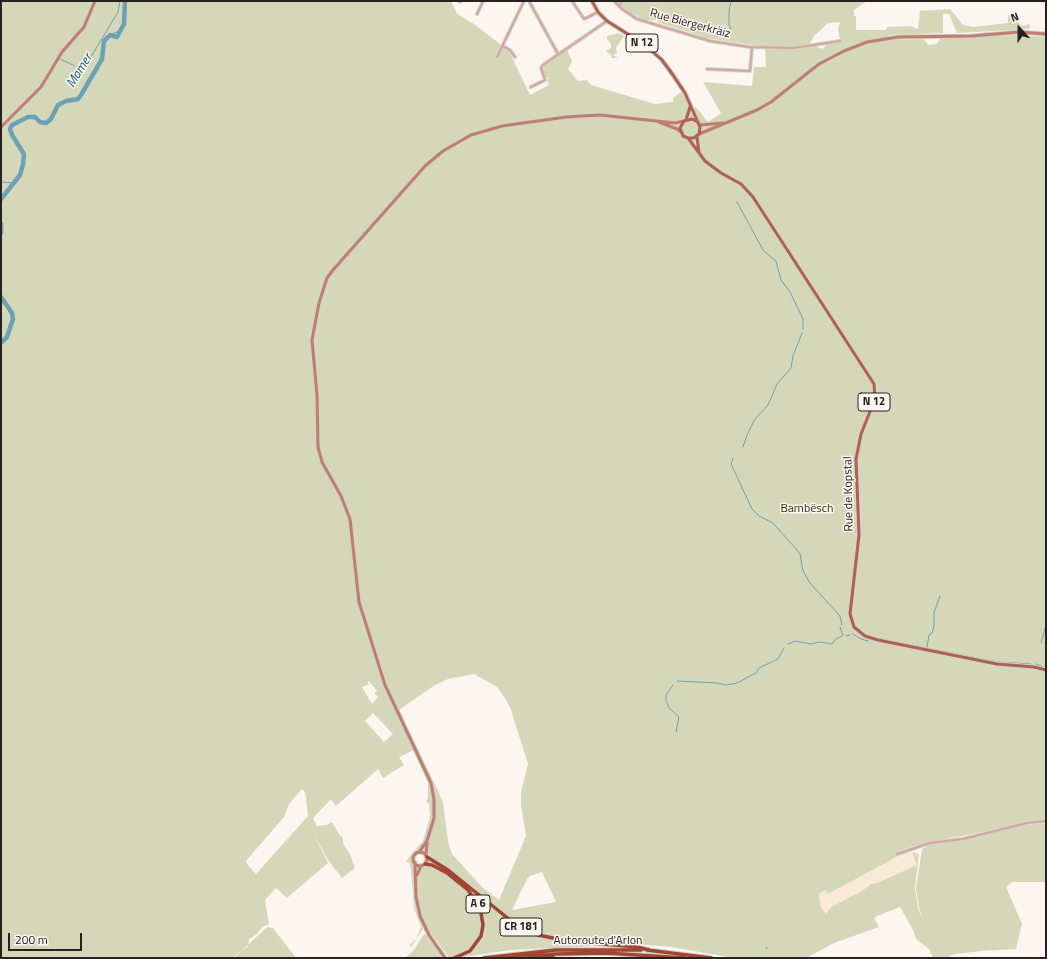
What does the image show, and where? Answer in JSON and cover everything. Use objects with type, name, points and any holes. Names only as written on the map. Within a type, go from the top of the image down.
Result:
[{"type":"highway","name":"CR 181","points":[[427,856],[448,870],[510,920],[538,935],[568,941],[636,947],[649,950]]},
{"type":"highway","name":"A 6","points":[[423,865],[438,867],[468,890],[476,899],[483,916],[483,925],[476,943],[470,951],[454,958]]},
{"type":"highway","name":"Autoroute d'Arlon","points":[[484,958],[571,950],[649,950],[712,958]]},
{"type":"highway","name":"Autoroute d'Arlon","points":[[509,958],[569,953],[628,953],[684,958]]},
{"type":"highway","points":[[540,958],[569,953]]},
{"type":"main road","points":[[1,127],[41,87],[62,52],[84,27],[95,1]]},
{"type":"main road","name":"N 12","points":[[592,1],[598,12],[607,21],[638,40],[658,56],[683,89],[699,123]]},
{"type":"main road","points":[[656,121],[676,129],[688,138],[698,136],[771,102],[812,69],[844,51],[877,40],[926,36],[1018,32],[1046,34]]},
{"type":"main road","points":[[682,133],[680,128],[685,120],[690,105]]},
{"type":"main road","points":[[416,877],[427,856],[427,841],[434,814],[434,800],[431,783],[385,685],[359,602],[350,519],[341,496],[322,462],[318,447],[312,340],[325,286],[333,270],[415,176],[443,151],[463,139],[502,126],[566,117],[600,115],[675,123],[692,119],[706,126],[728,123]]},
{"type":"main road","points":[[699,123],[698,136],[700,155]]},
{"type":"main road","name":"Rue de Kopstal","points":[[688,138],[700,155],[711,166],[741,184],[753,197],[874,384],[875,399],[861,434],[857,453],[859,535],[850,614],[854,627],[865,636],[878,640],[997,664],[1034,667],[1046,670]]},
{"type":"main road","points":[[427,841],[419,852],[414,855],[416,897],[420,916],[426,929],[444,957]]},
{"type":"main road","points":[[419,852],[427,856]]},
{"type":"main road","points":[[415,864],[423,865]]},
{"type":"street","points":[[477,14],[483,1]]},
{"type":"street","points":[[497,57],[524,1]]},
{"type":"street","points":[[529,1],[558,54]]},
{"type":"street","points":[[572,1],[584,19],[598,12]]},
{"type":"street","name":"Rue Biergerkräiz","points":[[614,1],[637,19],[699,38],[752,48],[794,48],[840,41]]},
{"type":"street","points":[[619,6],[622,1]]},
{"type":"street","points":[[531,87],[545,80],[541,66],[607,21]]},
{"type":"street","points":[[503,46],[510,50],[516,57]]},
{"type":"street","points":[[707,69],[750,71],[752,48]]},
{"type":"street","points":[[897,854],[930,844],[963,839],[1027,823],[1046,821]]},
{"type":"shaded area","points":[[911,849],[917,865],[877,883],[871,884],[862,891],[831,907],[826,914],[821,907],[819,894],[825,890],[828,894],[887,860]]},
{"type":"green space","name":"Bambësch","points":[[1,1],[451,1],[457,14],[474,24],[509,51],[530,95],[549,85],[547,80],[549,78],[545,77],[542,68],[543,66],[567,50],[572,61],[568,69],[578,81],[587,80],[591,85],[655,104],[673,102],[673,98],[681,92],[687,97],[695,113],[695,106],[708,122],[721,113],[703,82],[752,86],[754,67],[766,67],[765,47],[707,38],[657,22],[658,20],[644,20],[622,8],[621,4],[616,1],[867,1],[854,10],[854,16],[856,16],[856,30],[886,30],[887,27],[910,26],[918,29],[920,11],[950,9],[963,25],[973,27],[1008,23],[1008,15],[1013,14],[1015,19],[1022,26],[1029,24],[1030,26],[1029,29],[957,33],[949,14],[943,14],[943,33],[889,35],[888,40],[924,39],[928,45],[937,44],[940,39],[943,38],[1018,35],[1046,37],[1046,821],[1027,823],[1028,825],[1046,823],[1046,882],[1012,882],[1006,887],[1022,924],[1016,949],[981,951],[955,954],[944,958],[933,958],[929,949],[916,939],[913,930],[900,907],[874,918],[879,927],[834,943],[806,958],[734,958],[671,947],[566,938],[539,932],[511,919],[429,857],[427,842],[413,853],[412,858],[415,869],[413,891],[415,907],[423,929],[411,947],[409,945],[416,939],[421,927],[414,908],[411,870],[409,862],[406,862],[412,853],[423,841],[430,816],[429,804],[426,802],[428,797],[428,783],[414,750],[399,757],[404,765],[383,778],[378,769],[336,806],[331,799],[313,818],[317,826],[327,825],[332,822],[343,838],[343,844],[350,854],[355,868],[342,878],[328,860],[314,835],[328,863],[287,898],[276,888],[265,900],[269,924],[262,927],[257,934],[249,939],[248,946],[232,958],[1,958]],"holes":[[[840,22],[838,29],[840,41],[825,44],[825,47],[822,49],[816,46],[808,47],[814,36],[828,23]],[[474,674],[497,687],[511,710],[528,764],[521,792],[521,805],[526,836],[499,900],[482,887],[452,854],[448,841],[443,803],[399,710],[435,685],[448,679]],[[369,681],[377,691],[374,693],[378,697],[372,704],[362,687],[369,684],[367,682]],[[373,713],[393,734],[384,742],[365,721]],[[301,790],[304,790],[308,816],[256,874],[246,861],[284,817],[289,804]],[[994,830],[994,832],[962,840],[931,844],[922,849],[916,888],[923,920],[918,908],[915,888],[919,854],[912,852],[917,865],[877,883],[871,884],[862,891],[831,907],[826,914],[821,907],[819,894],[825,890],[828,894],[898,856],[897,852],[910,847]],[[542,872],[556,902],[512,910],[527,879],[530,876]]]},
{"type":"green space","points":[[619,33],[624,36],[616,48],[617,53],[613,55],[618,58],[612,58],[607,52],[607,50],[611,48],[611,44],[607,39],[607,36]]},
{"type":"green space","points":[[429,865],[446,874],[467,891],[478,905],[481,913],[480,933],[474,943],[466,951],[449,958],[428,929],[419,908],[418,876],[422,868]]},
{"type":"green space","points":[[472,892],[509,922],[525,931],[559,943],[599,946],[510,950],[458,958],[470,952],[477,944],[482,936],[485,925],[483,910]]},
{"type":"green space","points":[[267,927],[273,928],[296,958],[234,958]]},
{"type":"green space","points":[[424,934],[427,935],[443,958],[405,958],[414,950]]},
{"type":"waterway","name":"Mamer","points":[[80,75],[118,12],[120,1]]},
{"type":"waterway","name":"Mamer","points":[[1,199],[20,175],[23,164],[24,154],[12,135],[10,129],[12,125],[28,117],[35,117],[40,122],[46,123],[51,119],[58,105],[66,101],[78,99],[102,59],[104,41],[110,35],[117,37],[124,24],[125,1]]},
{"type":"waterway","points":[[731,1],[729,25],[731,29]]},
{"type":"waterway","name":"Mamer","points":[[110,35],[119,31]]},
{"type":"waterway","points":[[60,59],[75,66]]},
{"type":"waterway","points":[[77,68],[82,70]]},
{"type":"waterway","points":[[1,182],[14,183]]},
{"type":"waterway","points":[[737,202],[763,250],[776,261],[781,280],[790,292],[803,319],[803,329]]},
{"type":"waterway","name":"Mamer","points":[[1,224],[1,233]]},
{"type":"waterway","name":"Mamer","points":[[1,297],[12,313],[13,319],[7,337],[1,343]]},
{"type":"waterway","points":[[743,447],[755,419],[768,405],[777,384],[791,368],[793,356],[802,333]]},
{"type":"waterway","points":[[733,458],[731,464],[752,509],[759,516],[773,523],[797,550],[800,554],[803,571],[810,583],[840,616],[842,625]]},
{"type":"waterway","points":[[927,647],[929,635],[932,633],[934,626],[934,613],[940,596]]},
{"type":"waterway","points":[[1041,643],[1046,625]]},
{"type":"waterway","points":[[788,644],[795,641],[811,644],[820,642],[832,644],[843,635],[840,627]]},
{"type":"waterway","points":[[853,634],[868,641]]},
{"type":"waterway","points":[[846,636],[850,635]]},
{"type":"waterway","points":[[876,638],[998,662],[1031,664]]},
{"type":"waterway","points":[[677,681],[717,683],[726,685],[737,683],[756,673],[759,668],[778,659],[784,648]]},
{"type":"waterway","points":[[1036,664],[1046,668]]},
{"type":"waterway","points":[[673,685],[666,695],[666,701],[669,708],[679,717],[676,732]]}]
